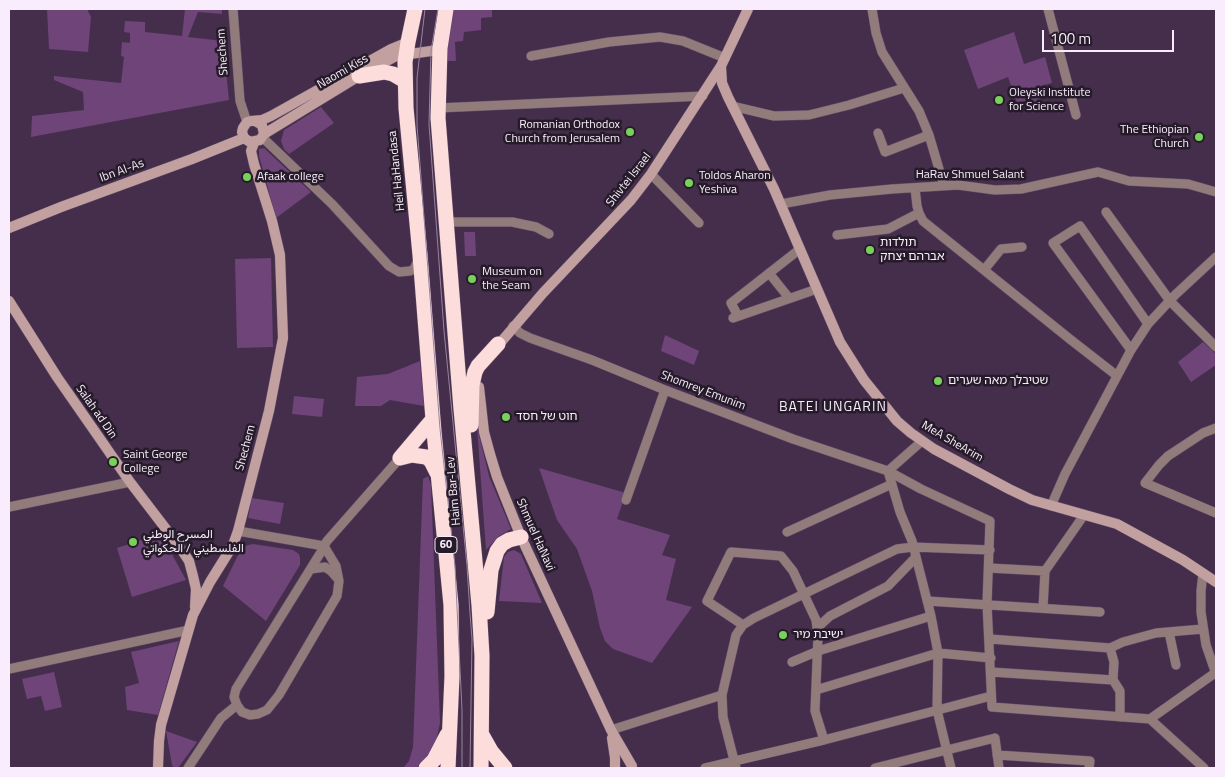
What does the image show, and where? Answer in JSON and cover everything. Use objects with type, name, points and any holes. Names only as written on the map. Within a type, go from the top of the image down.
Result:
[{"type":"highway","name":"Heil HaHandasa","points":[[415,9],[407,48],[405,81],[407,132],[420,255],[425,331]]},
{"type":"highway","name":"60","points":[[446,9],[440,48],[438,108],[446,222]]},
{"type":"highway","points":[[358,76],[384,72],[393,74],[405,81]]},
{"type":"highway","name":"Haim Bar-Lev","points":[[446,222],[482,656],[482,735],[479,764]]},
{"type":"highway","name":"Haim Bar-Lev","points":[[425,331],[451,605],[449,765]]},
{"type":"highway","points":[[470,496],[472,385],[478,366],[498,344]]},
{"type":"highway","points":[[400,458],[433,419]]},
{"type":"highway","points":[[400,458],[412,455],[426,457],[431,461],[438,476]]},
{"type":"highway","points":[[482,656],[494,558],[502,544],[521,537]]},
{"type":"highway","points":[[426,768],[438,755],[450,727]]},
{"type":"highway","points":[[482,735],[505,768]]},
{"type":"street","name":"Shechem","points":[[233,9],[240,101],[251,122]]},
{"type":"street","name":"Shivtei Israel","points":[[498,344],[631,200],[651,174],[703,96],[723,62],[748,9]]},
{"type":"street","points":[[872,9],[876,33],[882,52],[919,111],[929,135],[944,186]]},
{"type":"street","points":[[1048,9],[1076,115]]},
{"type":"street","points":[[531,56],[609,42],[660,37],[682,40],[723,62]]},
{"type":"street","name":"Naomi Kiss","points":[[260,138],[358,76],[407,48]]},
{"type":"street","name":"Naomi Kiss","points":[[251,122],[262,120],[280,111],[391,49],[407,48],[425,52],[440,48]]},
{"type":"street","name":"MeA SheArim","points":[[723,62],[722,83],[781,204],[840,342],[855,367],[897,421],[922,441],[1009,489],[1032,500],[1117,524],[1183,560],[1216,582]]},
{"type":"street","points":[[438,108],[703,96],[716,93],[730,102],[774,116],[809,115],[904,88]]},
{"type":"street","points":[[251,122],[262,125],[260,138],[246,141],[242,128],[251,122]]},
{"type":"street","points":[[878,134],[885,152],[929,135]]},
{"type":"street","name":"Ibn Al-As","points":[[9,228],[61,206],[192,159],[244,138]]},
{"type":"street","name":"Shechem","points":[[158,768],[161,725],[193,615],[210,582],[233,545],[238,531],[269,411],[283,338],[280,254],[251,151],[260,138]]},
{"type":"street","points":[[260,138],[313,184],[354,226],[389,266],[399,272],[410,272],[420,255]]},
{"type":"street","name":"HaRav Shmuel Salant","points":[[781,204],[856,192],[958,185],[995,190],[1021,189],[1098,172],[1129,181],[1188,184],[1216,192]]},
{"type":"street","points":[[651,174],[699,223]]},
{"type":"street","points":[[915,188],[918,213],[923,221],[1116,375]]},
{"type":"street","points":[[1106,212],[1170,301],[1216,347]]},
{"type":"street","points":[[837,234],[888,229],[918,213]]},
{"type":"street","points":[[446,222],[512,222],[536,227],[549,234]]},
{"type":"street","points":[[1130,350],[1053,243],[1080,226],[1148,324]]},
{"type":"street","points":[[984,270],[1001,248],[1022,247]]},
{"type":"street","points":[[800,249],[731,303],[735,317],[817,289]]},
{"type":"street","points":[[1051,506],[1065,474],[1130,350],[1148,324],[1216,257]]},
{"type":"street","points":[[769,273],[789,298]]},
{"type":"street","name":"Salah ad Din","points":[[9,301],[57,377],[130,482],[168,530],[189,561],[196,589],[196,603],[193,615]]},
{"type":"street","name":"Shomrey Emunim","points":[[513,326],[520,333],[530,338],[592,360],[792,439],[888,471],[921,490],[990,521],[990,550]]},
{"type":"street","name":"Shmuel HaNavi","points":[[498,344],[481,374],[478,387],[484,432],[497,477],[521,537],[611,730],[633,767]]},
{"type":"street","points":[[626,500],[665,390]]},
{"type":"street","points":[[1216,428],[1203,433],[1168,456],[1145,483],[1216,513]]},
{"type":"street","points":[[922,441],[888,471],[916,557],[931,616],[938,653],[938,710],[950,768]]},
{"type":"street","points":[[238,531],[324,546],[336,566],[339,581],[337,596],[274,702],[267,710],[250,715],[242,712],[237,705],[234,697],[236,689],[311,569],[324,546],[327,541],[366,494],[400,458]]},
{"type":"street","points":[[9,507],[130,482]]},
{"type":"street","points":[[787,532],[892,484]]},
{"type":"street","points":[[1043,608],[1045,571],[1084,515]]},
{"type":"street","points":[[735,765],[723,717],[722,695],[736,635],[743,625],[897,549],[913,547],[990,550],[987,604],[992,707],[1150,719],[1204,768]]},
{"type":"street","points":[[743,625],[707,601],[731,552],[781,556],[793,571],[816,620],[818,650],[814,711],[824,740]]},
{"type":"street","points":[[817,628],[830,616],[888,586],[916,557]]},
{"type":"street","points":[[311,569],[325,567],[335,574],[339,581]]},
{"type":"street","points":[[989,568],[1045,571]]},
{"type":"street","points":[[1150,719],[1216,673],[1206,645],[1201,612],[1200,591],[1204,573]]},
{"type":"street","points":[[927,601],[1100,612]]},
{"type":"street","points":[[792,662],[818,650],[931,616]]},
{"type":"street","points":[[990,639],[1110,648],[1123,642],[1156,633],[1204,629]]},
{"type":"street","points":[[9,669],[189,630]]},
{"type":"street","points":[[1169,632],[1176,665]]},
{"type":"street","points":[[1110,648],[1114,662],[1113,680],[1120,691],[1120,717]]},
{"type":"street","points":[[816,690],[938,653],[991,658]]},
{"type":"street","points":[[991,672],[1113,680]]},
{"type":"street","points":[[611,730],[722,695]]},
{"type":"street","points":[[704,768],[735,765],[991,696]]},
{"type":"street","points":[[188,768],[221,718],[237,705]]},
{"type":"street","name":"Shmuel HaNavi","points":[[611,730],[615,768]]},
{"type":"street","points":[[875,768],[995,738],[999,768]]},
{"type":"street","name":"Shechem","points":[[158,749],[164,768]]},
{"type":"street","points":[[997,755],[1089,765]]},
{"type":"street","points":[[615,768],[623,765],[633,767]]},
{"type":"shaded area","points":[[47,9],[87,9],[91,17],[88,52],[49,49]]},
{"type":"shaded area","points":[[185,9],[222,9],[222,14],[198,12],[188,37],[223,41],[229,100],[31,137],[32,116],[84,110],[83,92],[54,80],[54,76],[121,83],[124,57],[121,56],[122,42],[130,43],[130,33],[124,32],[125,21],[145,22],[145,32],[182,36]]},
{"type":"shaded area","points":[[452,9],[492,9],[492,17],[481,18],[481,30],[464,32],[463,41],[455,42],[456,61],[446,61]]},
{"type":"shaded area","points":[[1014,32],[1024,64],[1045,57],[1052,83],[1036,87],[1041,102],[1019,109],[1008,77],[978,89],[964,50]]},
{"type":"shaded area","points":[[321,107],[334,123],[289,154],[284,149],[281,141],[284,130]]},
{"type":"shaded area","points":[[264,148],[311,192],[276,218],[259,156],[259,149]]},
{"type":"shaded area","points":[[464,232],[475,232],[476,256],[465,256]]},
{"type":"shaded area","points":[[271,258],[273,347],[237,348],[235,259]]},
{"type":"shaded area","points":[[665,335],[699,351],[694,365],[661,351]]},
{"type":"shaded area","points":[[1203,342],[1216,354],[1216,365],[1191,382],[1178,362]]},
{"type":"shaded area","points":[[420,361],[424,406],[390,400],[381,406],[355,406],[357,377],[388,374]]},
{"type":"shaded area","points":[[294,396],[324,399],[322,417],[292,414]]},
{"type":"shaded area","points":[[477,427],[489,476],[511,529],[499,536],[486,550]]},
{"type":"shaded area","points":[[539,468],[626,493],[617,519],[670,535],[662,555],[676,559],[666,600],[692,607],[652,663],[613,649],[605,641],[600,628],[592,591],[577,549],[557,520]]},
{"type":"shaded area","points":[[428,476],[431,485],[440,723],[435,746],[426,760],[416,768],[403,768],[409,761],[413,747],[423,479]]},
{"type":"shaded area","points":[[252,498],[284,503],[280,524],[248,518]]},
{"type":"shaded area","points":[[150,537],[161,541],[168,547],[186,580],[132,597],[117,548]]},
{"type":"shaded area","points":[[253,544],[293,550],[299,554],[300,558],[300,565],[266,621],[223,586],[241,549]]},
{"type":"shaded area","points":[[514,550],[521,554],[542,603],[499,601],[504,557],[508,552]]},
{"type":"shaded area","points":[[179,641],[158,715],[127,710],[125,687],[139,683],[131,652]]},
{"type":"shaded area","points":[[54,672],[62,707],[45,711],[41,696],[27,699],[22,679]]},
{"type":"shaded area","points":[[166,731],[197,742],[178,768],[174,768],[172,765]]},
{"type":"tram line","points":[[425,9],[417,78],[417,125],[440,429],[455,566],[462,710],[462,768]]},
{"type":"tram line","points":[[438,9],[431,51],[429,124],[444,331],[467,566],[472,639],[470,768]]},
{"type":"place","name":"Oleyski Institute for Science","points":[[999,100]]},
{"type":"place","name":"Romanian Orthodox Church from Jerusalem","points":[[630,132]]},
{"type":"place","name":"The Ethiopian Church","points":[[1199,137]]},
{"type":"place","name":"Afaak college","points":[[247,177]]},
{"type":"place","name":"Toldos Aharon Yeshiva","points":[[689,183]]},
{"type":"place","name":"תולדות אברהם יצחק","points":[[870,250]]},
{"type":"place","name":"Museum on the Seam","points":[[472,279]]},
{"type":"place","name":"שטיבלך מאה שערים","points":[[938,381]]},
{"type":"place","name":"חוט של חסד","points":[[506,417]]},
{"type":"place","name":"Saint George College","points":[[113,462]]},
{"type":"place","name":"المسرح الوطني الفلسطيني / الحكواتي","points":[[133,542]]},
{"type":"place","name":"ישיבת מיר","points":[[783,635]]},
{"type":"district","name":"BATEI UNGARIN","points":[[833,408]]}]
